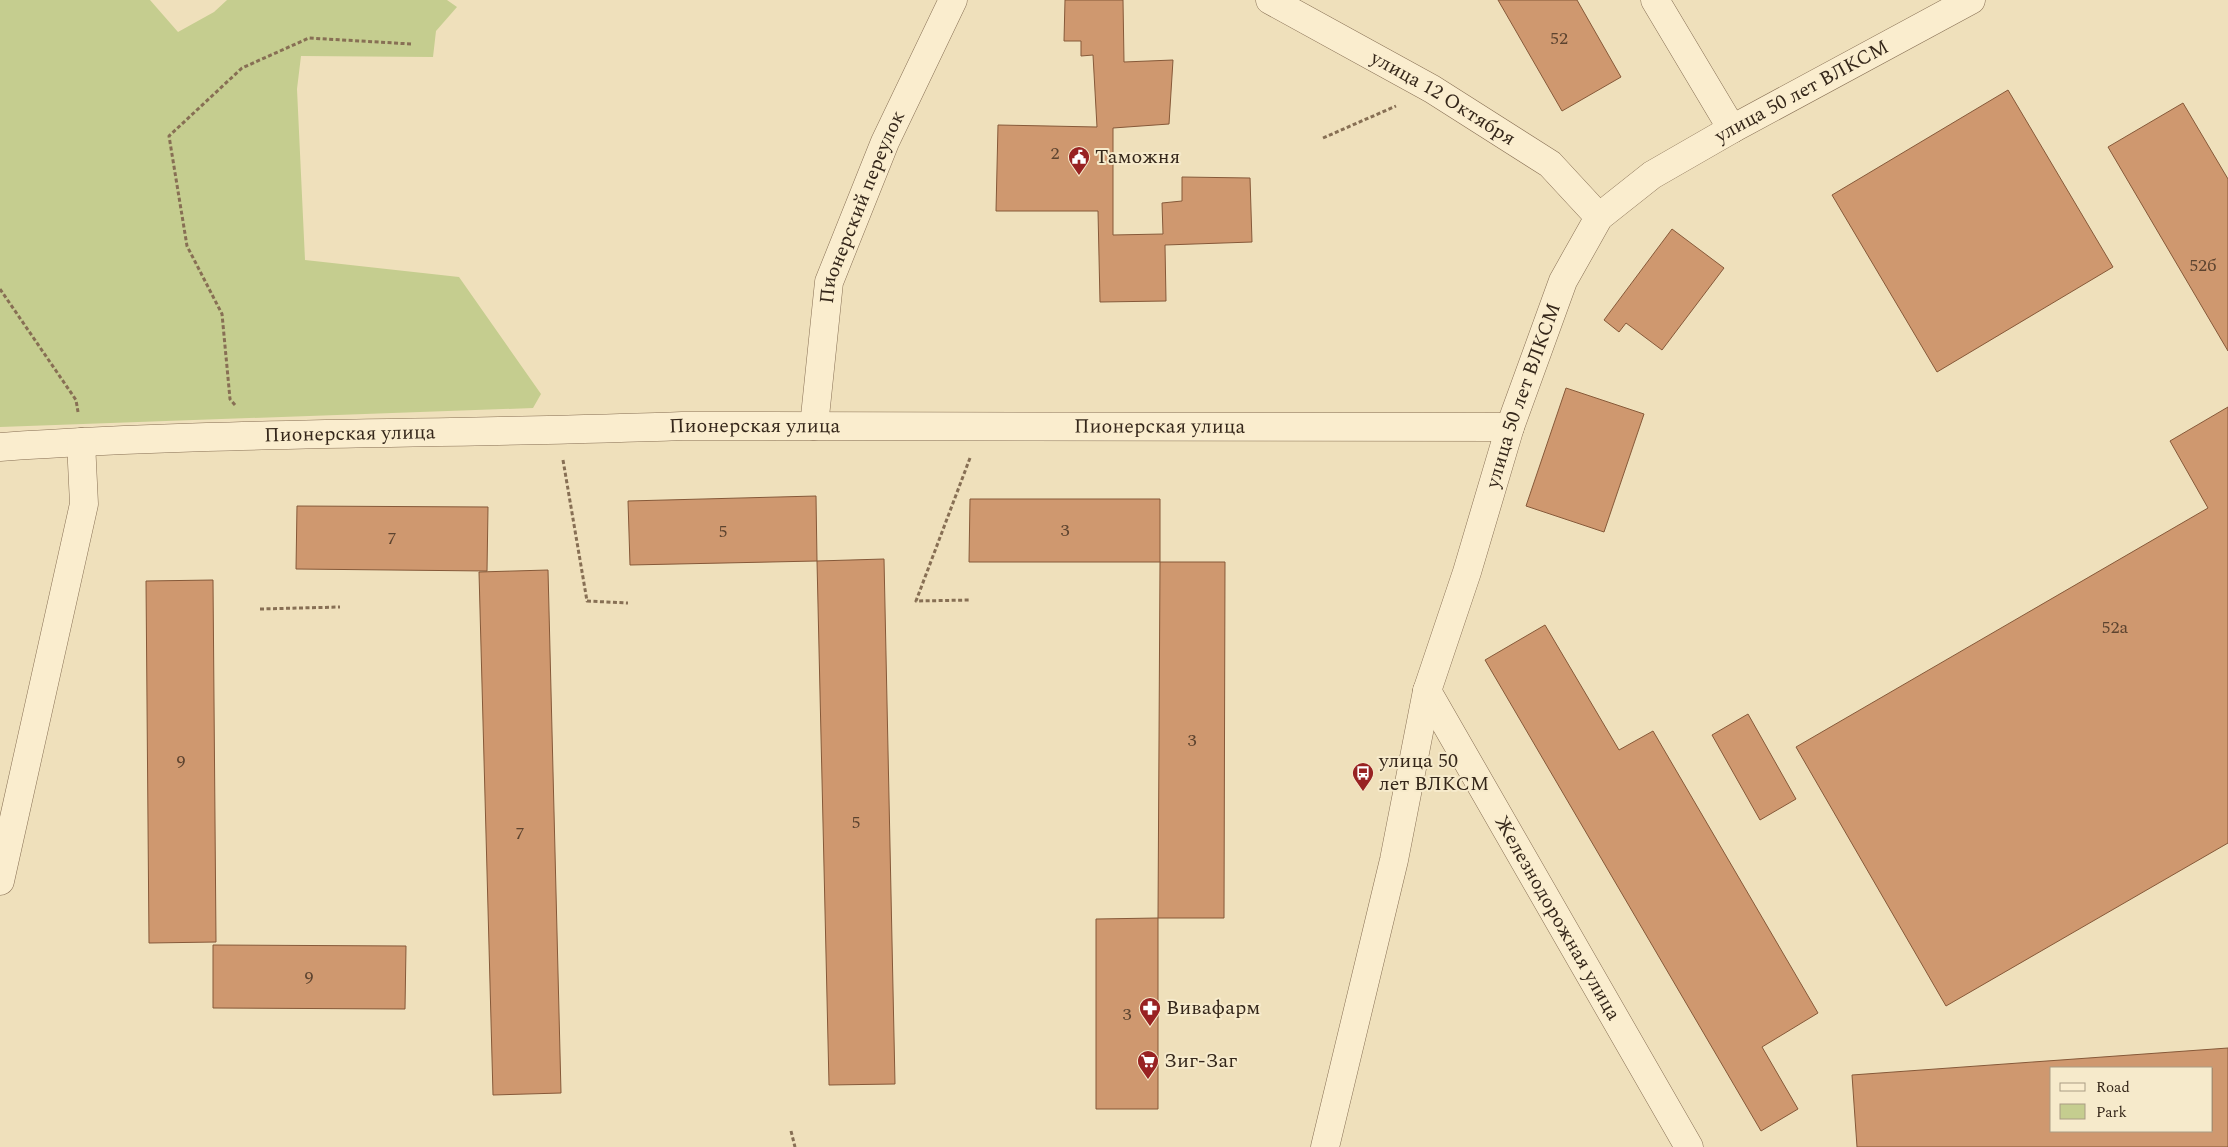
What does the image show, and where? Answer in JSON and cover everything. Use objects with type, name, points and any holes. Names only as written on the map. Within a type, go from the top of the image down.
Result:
[{"type":"street","name":"Пионерский переулок","points":[[814,426],[829,282],[885,142],[954,0]]},
{"type":"street","name":"улица 12 Октября","points":[[1270,0],[1432,89],[1550,164],[1599,217]]},
{"type":"street","points":[[1655,0],[1732,129]]},
{"type":"street","name":"улица 50 лет ВЛКСМ","points":[[1325,1147],[1394,860],[1427,691],[1467,572],[1510,427],[1563,281],[1599,217],[1652,175],[1732,129],[1971,0]]},
{"type":"street","name":"Пионерская улица","points":[[0,448],[81,442],[258,435],[558,431],[682,426],[1510,427]]},
{"type":"street","points":[[0,881],[84,504],[81,442]]},
{"type":"street","name":"Железнодорожная улица","points":[[1427,691],[1688,1147]]},
{"type":"path","points":[[258,435],[230,399],[222,314],[187,246],[169,136],[242,68],[309,38],[411,44]]},
{"type":"path","points":[[1323,138],[1432,89]]},
{"type":"path","points":[[0,289],[76,400],[81,442]]},
{"type":"path","points":[[971,600],[916,601],[982,425]]},
{"type":"path","points":[[558,431],[587,602],[628,603]]},
{"type":"path","points":[[260,609],[340,608]]},
{"type":"path","points":[[791,1131],[795,1147]]},
{"type":"green space","points":[[0,0],[150,0],[178,32],[214,12],[227,0],[447,0],[457,7],[436,31],[433,57],[301,56],[297,89],[305,260],[459,277],[541,394],[533,408],[0,427]]},
{"type":"building","points":[[1065,0],[1123,0],[1124,62],[1173,60],[1169,124],[1113,128],[1113,235],[1163,234],[1162,203],[1182,201],[1182,177],[1250,178],[1252,242],[1165,245],[1166,301],[1100,302],[1098,211],[996,211],[998,125],[1097,127],[1093,55],[1081,56],[1081,41],[1064,41]]},
{"type":"building","points":[[1498,0],[1577,0],[1621,77],[1562,111]]},
{"type":"building","points":[[2008,90],[2113,267],[1937,372],[1832,195]]},
{"type":"building","points":[[2183,103],[2228,179],[2228,351],[2108,147]]},
{"type":"building","points":[[1672,229],[1724,268],[1662,350],[1626,323],[1619,332],[1604,320]]},
{"type":"building","points":[[1566,388],[1644,414],[1604,532],[1526,506]]},
{"type":"building","points":[[2228,407],[2228,843],[1946,1006],[1796,747],[2208,508],[2170,441]]},
{"type":"building","points":[[816,496],[817,561],[630,565],[628,501]]},
{"type":"building","points":[[970,499],[1160,499],[1160,562],[969,562]]},
{"type":"building","points":[[297,506],[488,507],[487,571],[296,569]]},
{"type":"building","points":[[884,559],[895,1084],[829,1085],[817,561]]},
{"type":"building","points":[[1160,562],[1225,562],[1224,918],[1158,918]]},
{"type":"building","points":[[548,570],[561,1093],[493,1095],[479,572]]},
{"type":"building","points":[[213,580],[216,942],[149,943],[146,581]]},
{"type":"building","points":[[1545,625],[1619,750],[1653,731],[1818,1013],[1762,1047],[1798,1109],[1761,1131],[1485,660]]},
{"type":"building","points":[[1748,714],[1796,799],[1760,820],[1712,735]]},
{"type":"building","points":[[1158,918],[1158,1109],[1096,1109],[1096,919]]},
{"type":"building","points":[[213,945],[406,946],[405,1009],[213,1008]]},
{"type":"building","points":[[2228,1048],[2228,1147],[1857,1147],[1852,1075]]},
{"type":"place","name":"Таможня","points":[[1079,176]]},
{"type":"place","name":"улица 50 лет ВЛКСМ","points":[[1363,792]]},
{"type":"place","name":"Вивафарм","points":[[1150,1027]]},
{"type":"place","name":"Зиг-Заг","points":[[1148,1080]]}]
